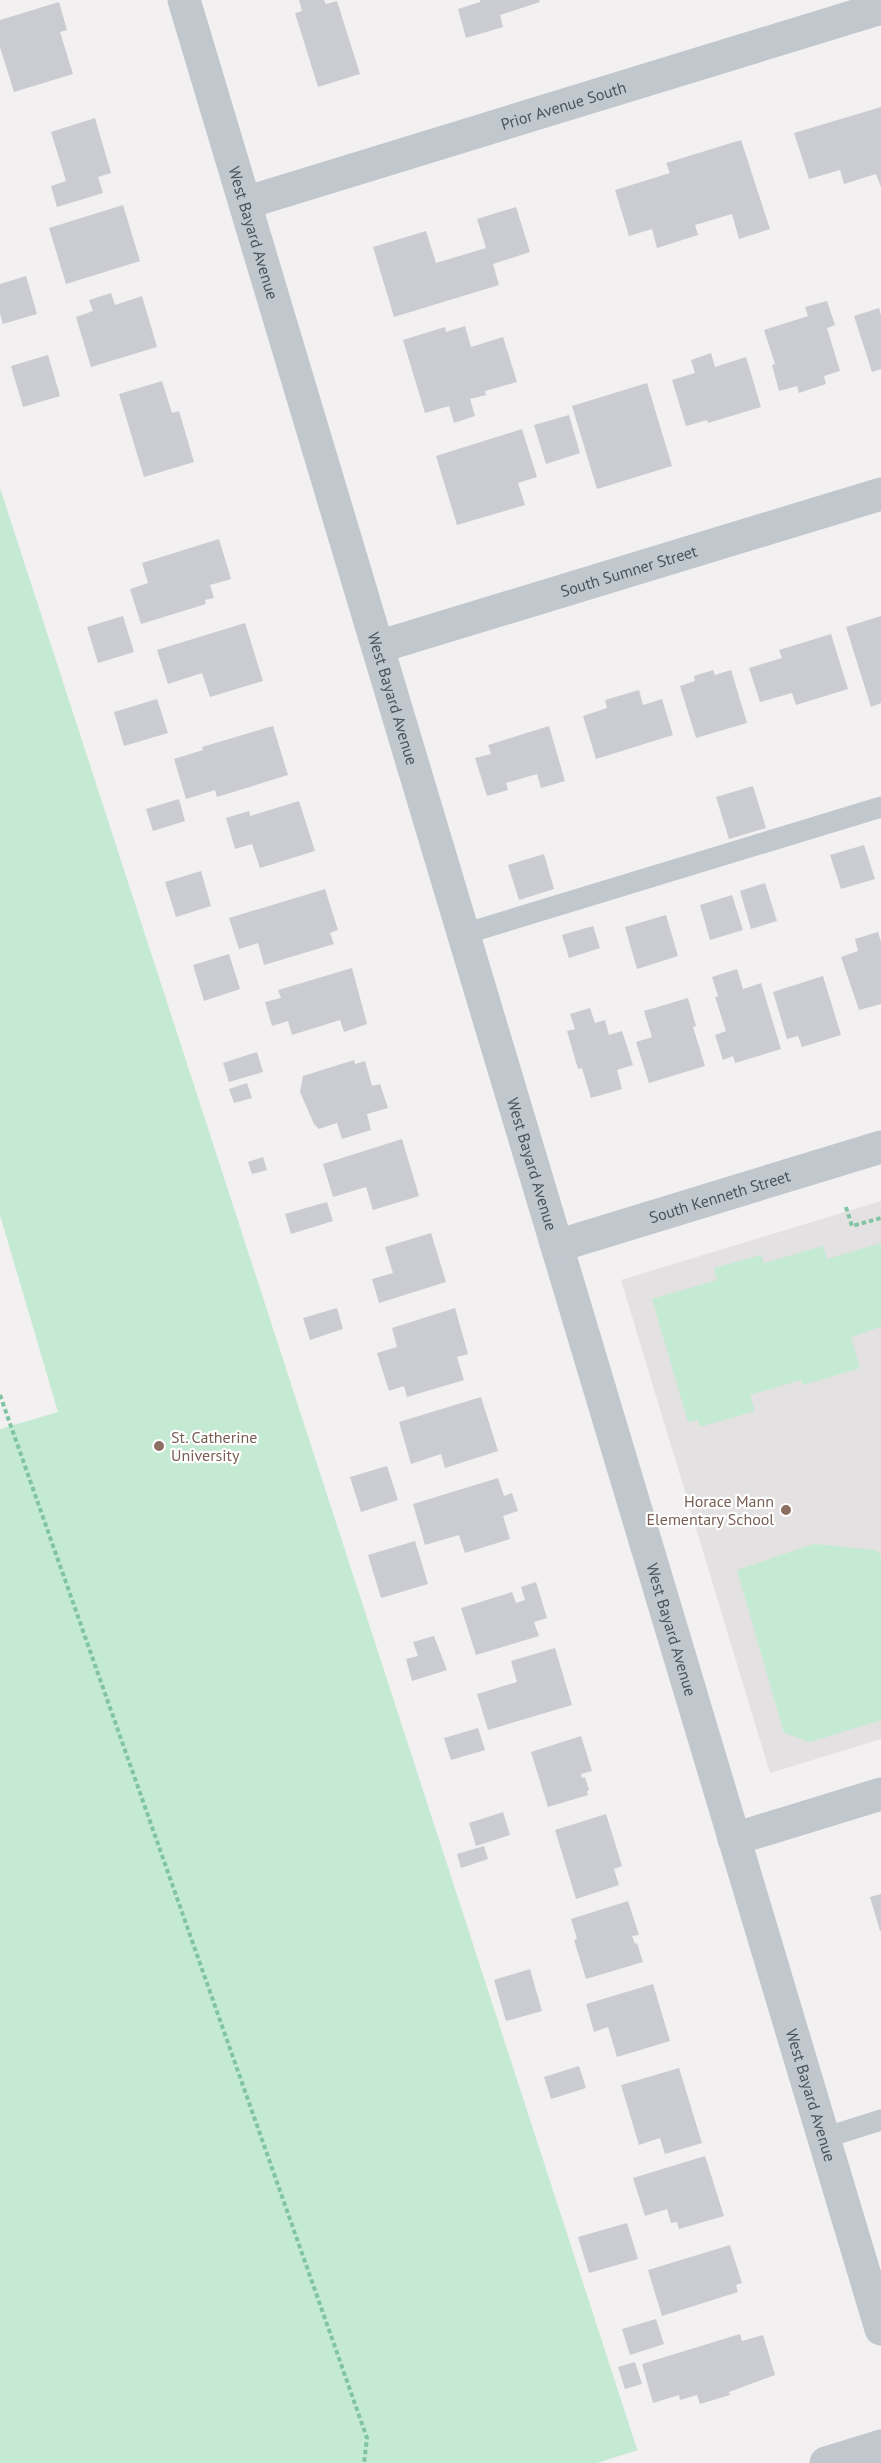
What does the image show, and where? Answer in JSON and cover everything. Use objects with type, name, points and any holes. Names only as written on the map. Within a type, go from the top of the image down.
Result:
[{"type":"street","name":"West Bayard Avenue","points":[[184,0],[881,2329]]},
{"type":"street","name":"Prior Avenue South","points":[[245,203],[881,8]]},
{"type":"street","name":"South Sumner Street","points":[[378,647],[881,494]]},
{"type":"street","name":"South Kenneth Street","points":[[557,1246],[881,1147]]},
{"type":"street","points":[[734,1839],[881,1794]]},
{"type":"street","points":[[826,2463],[881,2446]]},
{"type":"lane","points":[[464,934],[881,807]]},
{"type":"lane","points":[[824,2138],[881,2120]]},
{"type":"path","points":[[846,1207],[852,1226],[881,1218]]},
{"type":"path","points":[[0,1395],[367,2438],[364,2463]]},
{"type":"shaded area","name":"Horace Mann Elementary School","points":[[881,1201],[881,1739],[770,1773],[621,1280]]},
{"type":"green space","name":"St. Catherine University","points":[[0,488],[638,2450],[597,2463],[0,2463],[0,1429],[58,1412],[0,1215]]},
{"type":"green space","points":[[881,1243],[881,1327],[851,1337],[860,1368],[803,1385],[801,1380],[750,1395],[755,1411],[700,1427],[698,1420],[688,1422],[652,1299],[717,1280],[714,1268],[761,1255],[764,1263],[823,1246],[827,1259]]},
{"type":"green space","points":[[814,1544],[876,1550],[881,1555],[881,1720],[810,1742],[784,1733],[737,1570]]},
{"type":"building","points":[[299,0],[324,0],[326,4],[337,1],[360,74],[318,87],[295,13],[302,11]]},
{"type":"building","points":[[480,0],[539,0],[540,2],[500,15],[503,27],[466,38],[458,9],[480,2]]},
{"type":"building","points":[[59,2],[67,30],[60,32],[73,74],[14,92],[0,47],[0,20]]},
{"type":"building","points":[[881,107],[881,187],[876,174],[844,184],[840,170],[809,179],[794,133]]},
{"type":"building","points":[[95,118],[111,173],[98,177],[103,193],[57,207],[51,186],[66,181],[51,132]]},
{"type":"building","points":[[741,140],[770,229],[739,239],[732,214],[695,225],[698,235],[657,248],[652,229],[629,236],[615,190],[670,173],[666,163]]},
{"type":"building","points":[[123,205],[140,261],[66,284],[49,228]]},
{"type":"building","points":[[516,207],[530,252],[493,264],[499,285],[394,317],[373,247],[426,231],[436,263],[486,248],[477,219]]},
{"type":"building","points":[[26,276],[37,314],[3,324],[0,314],[0,284]]},
{"type":"building","points":[[111,293],[115,305],[142,296],[157,347],[91,367],[76,317],[93,311],[89,300]]},
{"type":"building","points":[[827,301],[835,325],[827,328],[840,371],[824,376],[826,384],[799,393],[797,386],[779,391],[772,365],[775,364],[764,330],[808,316],[805,307]]},
{"type":"building","points":[[879,308],[881,369],[872,372],[854,316]]},
{"type":"building","points":[[465,326],[471,347],[503,337],[517,382],[485,391],[486,395],[470,399],[475,416],[454,423],[449,406],[425,413],[403,340],[445,327],[446,332]]},
{"type":"building","points":[[711,353],[715,367],[746,357],[761,407],[708,423],[707,420],[686,426],[672,380],[695,373],[691,360]]},
{"type":"building","points":[[48,355],[60,396],[23,407],[11,366]]},
{"type":"building","points":[[162,381],[172,413],[179,411],[194,462],[144,477],[119,394]]},
{"type":"building","points":[[647,383],[672,466],[597,489],[572,406]]},
{"type":"building","points":[[569,415],[580,453],[546,464],[534,425]]},
{"type":"building","points":[[522,429],[537,477],[518,483],[525,505],[457,525],[436,456]]},
{"type":"building","points":[[219,539],[231,579],[210,585],[214,598],[205,600],[206,604],[141,624],[130,589],[148,583],[142,563]]},
{"type":"building","points":[[123,616],[134,652],[98,663],[87,627]]},
{"type":"building","points":[[881,616],[881,703],[871,707],[846,627]]},
{"type":"building","points":[[245,623],[263,681],[210,697],[202,673],[168,684],[157,650]]},
{"type":"building","points":[[831,634],[848,689],[796,705],[792,693],[760,702],[749,668],[782,658],[779,650]]},
{"type":"building","points":[[713,670],[715,675],[731,670],[747,723],[696,738],[680,686],[695,681],[694,676]]},
{"type":"building","points":[[639,690],[643,705],[662,699],[673,735],[596,759],[583,716],[607,708],[605,700]]},
{"type":"building","points":[[157,699],[168,733],[124,746],[114,712]]},
{"type":"building","points":[[273,726],[288,775],[217,797],[215,790],[186,799],[174,759],[203,750],[202,747]]},
{"type":"building","points":[[549,726],[565,781],[541,788],[537,774],[506,783],[508,790],[487,796],[475,758],[491,754],[488,745]]},
{"type":"building","points":[[753,786],[766,828],[729,839],[716,797]]},
{"type":"building","points":[[179,799],[185,821],[153,831],[146,809]]},
{"type":"building","points":[[299,801],[315,851],[260,868],[252,844],[235,849],[226,818],[249,811],[250,816]]},
{"type":"building","points":[[864,845],[875,879],[841,889],[830,855]]},
{"type":"building","points":[[544,854],[554,889],[519,900],[508,865]]},
{"type":"building","points":[[201,871],[211,906],[176,917],[165,882]]},
{"type":"building","points":[[765,883],[777,921],[751,929],[740,891]]},
{"type":"building","points":[[325,889],[338,930],[330,933],[334,944],[264,965],[258,943],[239,949],[229,918]]},
{"type":"building","points":[[732,895],[743,930],[710,940],[700,905]]},
{"type":"building","points":[[666,915],[678,956],[637,969],[625,927]]},
{"type":"building","points":[[593,926],[600,948],[569,958],[562,935]]},
{"type":"building","points":[[878,932],[881,942],[881,1004],[859,1010],[841,957],[858,951],[855,939]]},
{"type":"building","points":[[229,954],[240,989],[204,1001],[193,965]]},
{"type":"building","points":[[352,968],[367,1024],[344,1032],[340,1020],[292,1035],[288,1021],[272,1026],[265,1002],[281,998],[278,990]]},
{"type":"building","points":[[737,969],[743,989],[761,983],[781,1049],[735,1063],[733,1056],[723,1060],[715,1035],[726,1031],[715,997],[718,996],[712,977]]},
{"type":"building","points":[[823,976],[841,1035],[802,1047],[798,1036],[787,1039],[773,992]]},
{"type":"building","points":[[688,998],[696,1026],[693,1027],[705,1066],[649,1083],[636,1042],[652,1037],[644,1011]]},
{"type":"building","points":[[590,1008],[595,1023],[605,1020],[609,1035],[622,1031],[633,1065],[617,1070],[622,1089],[591,1098],[582,1068],[578,1069],[567,1031],[575,1029],[570,1014]]},
{"type":"building","points":[[257,1052],[263,1072],[229,1082],[223,1063]]},
{"type":"building","points":[[354,1060],[355,1064],[365,1061],[372,1086],[380,1084],[388,1108],[367,1114],[371,1130],[342,1139],[337,1123],[319,1129],[314,1124],[300,1092],[303,1076]]},
{"type":"building","points":[[247,1083],[252,1098],[234,1103],[229,1089]]},
{"type":"building","points":[[402,1139],[419,1196],[373,1210],[366,1187],[333,1197],[323,1164]]},
{"type":"building","points":[[263,1157],[267,1170],[252,1174],[248,1162]]},
{"type":"building","points":[[327,1202],[333,1221],[291,1234],[285,1214]]},
{"type":"building","points":[[431,1233],[446,1282],[379,1303],[372,1279],[393,1273],[385,1247]]},
{"type":"building","points":[[337,1308],[343,1329],[310,1340],[303,1318]]},
{"type":"building","points":[[455,1308],[468,1354],[457,1357],[464,1380],[407,1397],[404,1386],[389,1391],[377,1353],[397,1347],[392,1328]]},
{"type":"building","points":[[481,1397],[498,1451],[445,1468],[441,1454],[411,1464],[399,1422]]},
{"type":"building","points":[[387,1466],[398,1500],[361,1512],[350,1477]]},
{"type":"building","points":[[498,1478],[504,1496],[512,1493],[518,1511],[503,1516],[510,1539],[465,1553],[459,1535],[425,1545],[413,1504]]},
{"type":"building","points":[[415,1541],[428,1584],[381,1598],[368,1555]]},
{"type":"building","points":[[536,1582],[547,1618],[534,1622],[539,1636],[476,1655],[461,1608],[512,1592],[516,1603],[525,1600],[521,1587]]},
{"type":"building","points":[[434,1636],[447,1670],[412,1681],[406,1659],[418,1656],[413,1642]]},
{"type":"building","points":[[555,1648],[572,1705],[488,1730],[477,1694],[517,1682],[511,1661]]},
{"type":"building","points":[[478,1728],[485,1750],[451,1760],[444,1738]]},
{"type":"building","points":[[581,1736],[592,1771],[581,1774],[582,1778],[585,1777],[589,1790],[588,1795],[548,1807],[531,1752]]},
{"type":"building","points":[[503,1812],[510,1835],[476,1846],[469,1823]]},
{"type":"building","points":[[606,1814],[622,1866],[614,1869],[619,1885],[576,1899],[555,1830]]},
{"type":"building","points":[[484,1846],[488,1859],[461,1868],[457,1854]]},
{"type":"building","points":[[881,1894],[881,1931],[880,1931],[870,1897]]},
{"type":"building","points":[[628,1901],[639,1935],[632,1936],[635,1944],[637,1943],[643,1962],[586,1979],[574,1940],[577,1939],[571,1919]]},
{"type":"building","points":[[530,1969],[542,2011],[506,2021],[494,1980]]},
{"type":"building","points":[[653,1984],[670,2041],[617,2057],[608,2027],[594,2032],[586,2004]]},
{"type":"building","points":[[579,2066],[586,2088],[551,2099],[544,2077]]},
{"type":"building","points":[[679,2068],[702,2143],[665,2154],[660,2138],[639,2145],[621,2085]]},
{"type":"building","points":[[705,2156],[724,2216],[679,2229],[677,2222],[671,2223],[667,2209],[645,2216],[633,2178]]},
{"type":"building","points":[[627,2223],[638,2259],[589,2273],[578,2237]]},
{"type":"building","points":[[730,2245],[742,2283],[736,2285],[738,2292],[662,2316],[648,2270]]},
{"type":"building","points":[[656,2319],[664,2344],[630,2355],[622,2329]]},
{"type":"building","points":[[740,2334],[742,2341],[763,2335],[775,2375],[729,2392],[730,2395],[700,2404],[697,2395],[680,2400],[679,2395],[653,2403],[642,2364]]},
{"type":"building","points":[[635,2362],[642,2384],[625,2389],[618,2367]]},
{"type":"place","name":"St. Catherine University","points":[[159,1446]]},
{"type":"place","name":"Horace Mann Elementary School","points":[[786,1510]]}]
